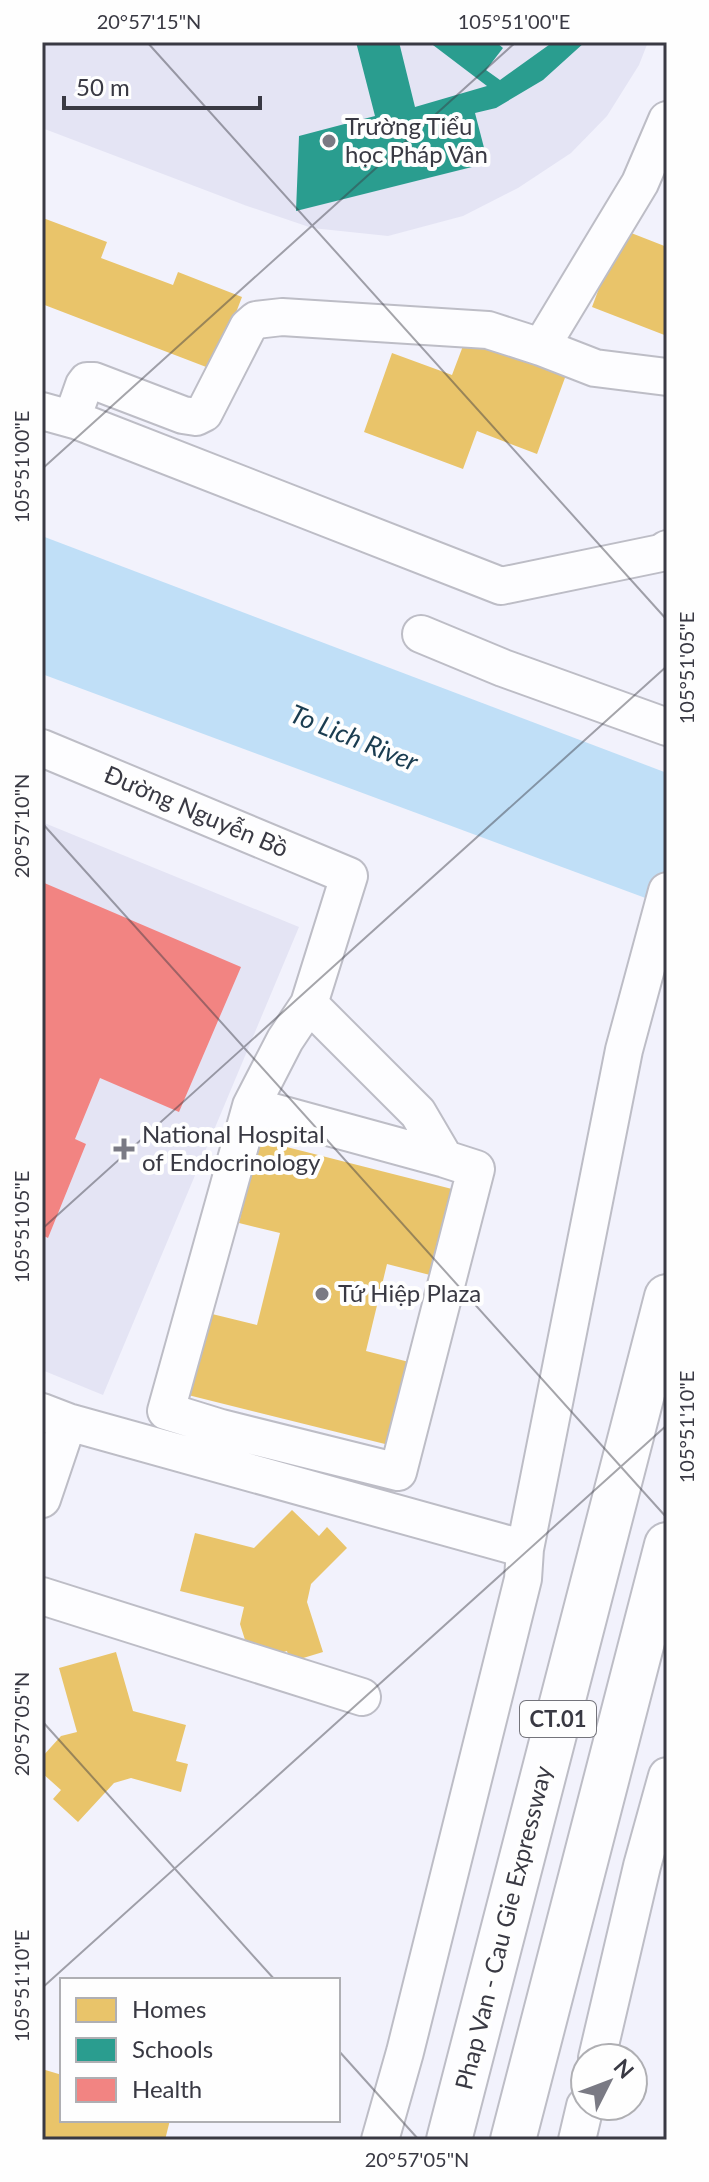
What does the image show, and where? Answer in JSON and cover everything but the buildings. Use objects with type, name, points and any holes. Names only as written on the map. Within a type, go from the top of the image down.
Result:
[{"type":"highway","name":"Phap Van - Cau Gie Expressway","points":[[449,2140],[667,1297]]},
{"type":"highway","name":"CT.01","points":[[513,2140],[667,1545]]},
{"type":"street","points":[[541,347],[640,183],[667,120]]},
{"type":"street","points":[[667,377],[595,368],[488,330],[282,317],[256,320],[248,327],[204,413],[196,417],[183,415],[94,381],[87,381],[57,415],[501,586],[661,553],[667,549]]},
{"type":"street","points":[[421,634],[503,668],[667,727]]},
{"type":"street","name":"Đường Nguyễn Bồ","points":[[42,748],[349,876],[309,1004]]},
{"type":"street","points":[[380,2140],[405,2052],[523,1579],[525,1549],[624,1050],[667,891]]},
{"type":"street","points":[[251,1106],[476,1169],[398,1472],[221,1428],[166,1411],[251,1106],[285,1040],[309,1004],[418,1113],[445,1159]]},
{"type":"street","points":[[42,1499],[55,1417],[525,1549]]},
{"type":"street","points":[[42,1596],[362,1697]]},
{"type":"street","points":[[601,2042],[642,1866],[667,1776]]},
{"type":"shaded area","name":"Trường Tiểu học Pháp Vân","points":[[42,42],[648,42],[639,65],[607,116],[571,153],[518,188],[463,216],[388,236],[312,228],[42,128]]},
{"type":"shaded area","name":"National Hospital of Endocrinology","points":[[42,822],[299,927],[103,1395],[42,1370]]},
{"type":"water","name":"To Lich River","points":[[42,536],[667,773],[667,906],[42,674]]},
{"type":"place","name":"Trường Tiểu học Pháp Vân","points":[[329,141]]},
{"type":"place","name":"National Hospital of Endocrinology","points":[[124,1149]]},
{"type":"place","name":"Tứ Hiệp Plaza","points":[[322,1294]]}]
